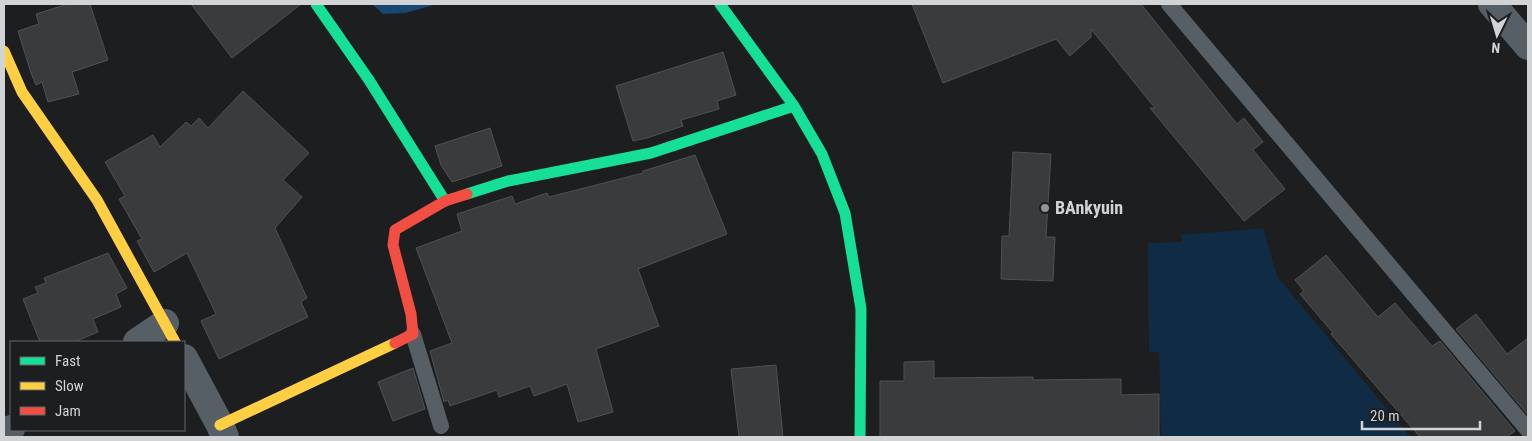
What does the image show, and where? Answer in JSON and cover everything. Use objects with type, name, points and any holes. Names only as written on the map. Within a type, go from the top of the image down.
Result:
[{"type":"street","points":[[316,4],[370,80],[445,201]]},
{"type":"street","points":[[720,4],[794,106],[822,154],[845,213],[861,309],[860,437]]},
{"type":"street","points":[[1492,4],[1528,46]]},
{"type":"street","points":[[4,51],[22,92],[97,200],[170,333],[141,341]]},
{"type":"street","points":[[185,360],[222,431],[412,334],[411,314],[393,245],[395,230],[445,201],[508,181],[651,153],[794,106]]},
{"type":"lane","points":[[1169,4],[1528,430]]},
{"type":"lane","points":[[412,334],[441,426]]},
{"type":"shaded area","points":[[372,4],[437,4],[405,13],[383,14]]},
{"type":"shaded area","points":[[1263,228],[1277,276],[1410,437],[1161,437],[1159,352],[1149,352],[1148,243],[1182,242],[1181,235]]},
{"type":"building","points":[[68,4],[90,4],[108,60],[72,72],[79,94],[48,102],[42,82],[36,85],[18,31],[39,24],[36,14]]},
{"type":"building","points":[[191,4],[301,4],[232,58]]},
{"type":"building","points":[[912,4],[1141,4],[1237,124],[1244,118],[1263,142],[1253,150],[1285,189],[1244,221],[1150,108],[1155,108],[1091,29],[1091,37],[1070,56],[1056,39],[943,83]]},
{"type":"building","points":[[723,52],[736,95],[717,101],[719,109],[681,120],[683,126],[633,141],[616,86]]},
{"type":"building","points":[[243,91],[309,153],[283,180],[302,197],[275,228],[307,298],[301,302],[308,317],[219,359],[201,321],[216,314],[187,253],[154,272],[137,241],[142,239],[119,199],[125,196],[105,162],[153,135],[160,147],[186,122],[191,126],[199,118],[208,128]]},
{"type":"building","points":[[490,128],[502,166],[452,182],[441,165],[435,146]]},
{"type":"building","points":[[1013,152],[1051,154],[1046,237],[1055,237],[1053,281],[1001,279],[1002,236],[1009,236]]},
{"type":"building","points":[[695,155],[727,234],[638,269],[659,326],[596,349],[613,412],[578,422],[567,384],[534,396],[530,386],[499,397],[497,390],[450,406],[448,400],[444,402],[430,351],[452,343],[416,248],[462,231],[457,214],[512,196],[515,204],[547,193],[549,197],[643,173],[643,171]]},
{"type":"building","points":[[108,253],[127,288],[116,294],[121,307],[93,319],[98,332],[76,341],[40,341],[23,299],[38,293],[35,287],[46,283],[44,278]]},
{"type":"building","points":[[1326,255],[1378,317],[1395,303],[1432,346],[1440,341],[1515,431],[1507,437],[1420,437],[1331,334],[1333,333],[1300,294],[1304,291],[1295,280]]},
{"type":"building","points":[[1476,314],[1507,354],[1528,338],[1528,415],[1456,329]]},
{"type":"building","points":[[934,361],[934,378],[1033,377],[1033,380],[1121,379],[1121,395],[1159,394],[1159,437],[880,437],[880,381],[904,381],[904,362]]},
{"type":"building","points":[[776,365],[783,437],[739,437],[731,369]]},
{"type":"building","points":[[413,368],[425,409],[393,421],[378,382]]},
{"type":"traffic: fast","points":[[316,4],[369,80],[445,201]]},
{"type":"traffic: fast","points":[[720,4],[794,106],[822,154],[845,213],[861,309],[860,437]]},
{"type":"traffic: fast","points":[[467,194],[508,181],[651,153],[794,106]]},
{"type":"traffic: slow","points":[[4,51],[22,92],[97,200],[174,341]]},
{"type":"traffic: slow","points":[[220,425],[395,343]]},
{"type":"traffic: jam","points":[[395,343],[413,334],[411,314],[393,245],[395,230],[445,201],[467,194]]},
{"type":"place","name":"BAnkyuin","points":[[1045,208]]}]
